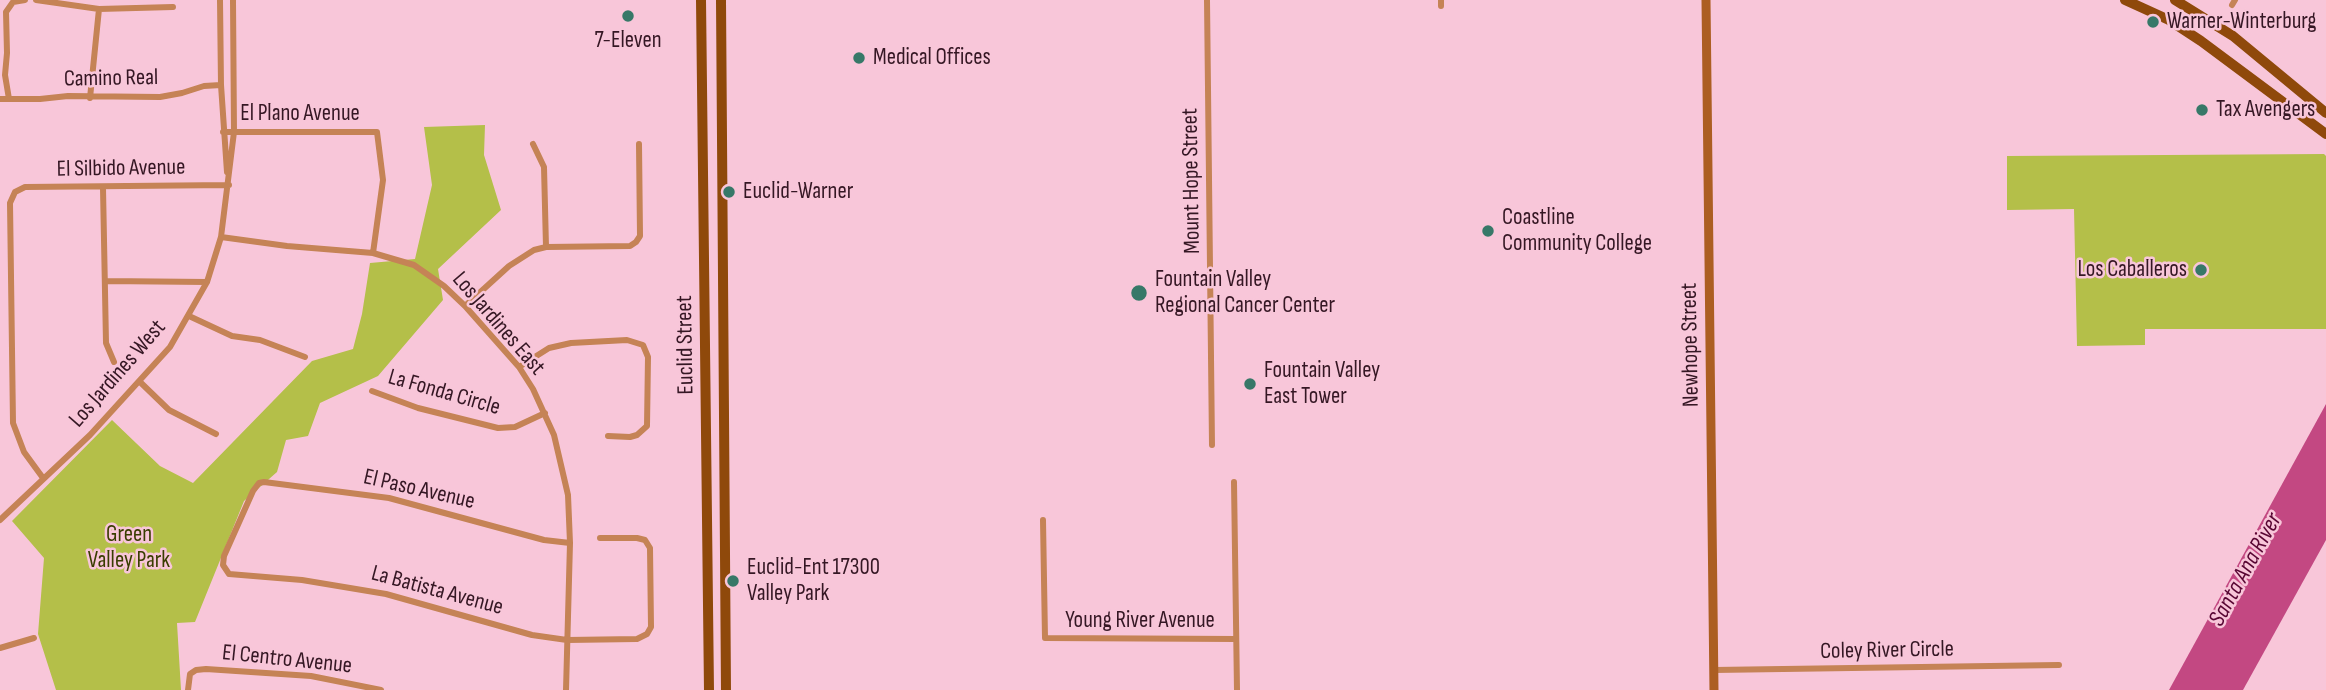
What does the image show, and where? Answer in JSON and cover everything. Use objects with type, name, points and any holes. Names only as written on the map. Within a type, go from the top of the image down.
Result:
[{"type":"main road","name":"Euclid Street","points":[[701,0],[709,690]]},
{"type":"main road","name":"Euclid Street","points":[[721,0],[726,690]]},
{"type":"main road","points":[[2175,0],[2233,36],[2326,113]]},
{"type":"main road","points":[[2133,1],[2201,41],[2326,134]]},
{"type":"street","points":[[9,99],[5,75],[6,12],[13,2],[25,0]]},
{"type":"street","points":[[36,0],[99,9],[173,7]]},
{"type":"street","name":"Los Jardines West","points":[[220,0],[223,132],[229,185]]},
{"type":"street","name":"Los Jardines West","points":[[0,520],[90,435],[170,347],[207,282],[221,237],[234,132],[233,0]]},
{"type":"street","name":"Mount Hope Street","points":[[1207,0],[1212,445]]},
{"type":"street","name":"Newhope Street","points":[[1706,0],[1714,690]]},
{"type":"street","points":[[90,97],[99,9]]},
{"type":"street","name":"Camino Real","points":[[0,99],[68,96],[160,97],[204,86],[221,85]]},
{"type":"street","name":"El Plano Avenue","points":[[223,132],[377,132],[383,180],[373,253]]},
{"type":"street","points":[[533,144],[544,167],[546,247]]},
{"type":"street","points":[[465,306],[509,265],[534,250],[546,247],[630,246],[636,242],[640,236],[639,144]]},
{"type":"street","name":"El Silbido Avenue","points":[[43,478],[24,452],[13,423],[10,203],[15,192],[25,187],[229,185]]},
{"type":"street","points":[[103,188],[106,343],[114,362]]},
{"type":"street","name":"Los Jardines East","points":[[221,237],[373,253],[414,265],[444,286],[465,306],[519,367],[545,413],[566,480],[570,512],[566,690]]},
{"type":"street","points":[[105,281],[207,282]]},
{"type":"street","points":[[189,316],[232,336],[260,340],[305,357]]},
{"type":"street","points":[[519,367],[550,348],[572,343],[627,340],[643,345],[648,357],[647,426],[638,435],[608,436]]},
{"type":"street","points":[[139,381],[169,410],[216,434]]},
{"type":"street","name":"La Fonda Circle","points":[[372,391],[418,408],[498,428],[515,427],[545,413]]},
{"type":"street","name":"El Paso Avenue","points":[[223,565],[224,556],[253,491],[259,484],[269,482],[389,498],[544,540],[570,543]]},
{"type":"street","points":[[1234,482],[1237,690]]},
{"type":"street","name":"Young River Avenue","points":[[1043,520],[1045,638],[1236,639]]},
{"type":"street","name":"La Batista Avenue","points":[[223,565],[229,574],[346,586],[434,606],[531,635],[567,640],[636,639],[647,635],[650,627],[650,548],[645,540],[637,538],[600,538]]},
{"type":"street","points":[[0,648],[34,638]]},
{"type":"street","name":"Coley River Circle","points":[[1714,670],[2059,665]]},
{"type":"street","name":"El Centro Avenue","points":[[188,690],[187,681],[190,674],[206,669],[311,676],[381,690]]},
{"type":"green space","name":"Green Valley Park","points":[[485,125],[484,155],[501,210],[438,269],[443,300],[378,376],[320,403],[308,436],[286,440],[277,472],[244,501],[195,622],[177,623],[181,690],[56,690],[38,634],[44,558],[12,521],[112,420],[160,466],[193,483],[312,361],[353,349],[370,263],[415,259],[432,185],[424,127]]},
{"type":"green space","name":"Los Caballeros","points":[[2324,154],[2326,329],[2145,329],[2145,345],[2077,346],[2074,209],[2007,210],[2007,156]]},
{"type":"water","name":"Santa Ana River","points":[[2326,404],[2326,540],[2243,690],[2169,690]]},
{"type":"place","name":"7-Eleven","points":[[628,16]]},
{"type":"place","name":"Warner-Winterburg","points":[[2153,22]]},
{"type":"place","name":"Medical Offices","points":[[859,58]]},
{"type":"place","name":"Tax Avengers","points":[[2202,110]]},
{"type":"place","name":"Euclid-Warner","points":[[729,192]]},
{"type":"place","name":"Coastline Community College","points":[[1488,231]]},
{"type":"place","name":"Los Caballeros","points":[[2201,270]]},
{"type":"place","name":"Fountain Valley Regional Cancer Center","points":[[1139,293]]},
{"type":"place","name":"Fountain Valley East Tower","points":[[1250,384]]},
{"type":"place","name":"Euclid-Ent 17300 Valley Park","points":[[733,581]]}]
